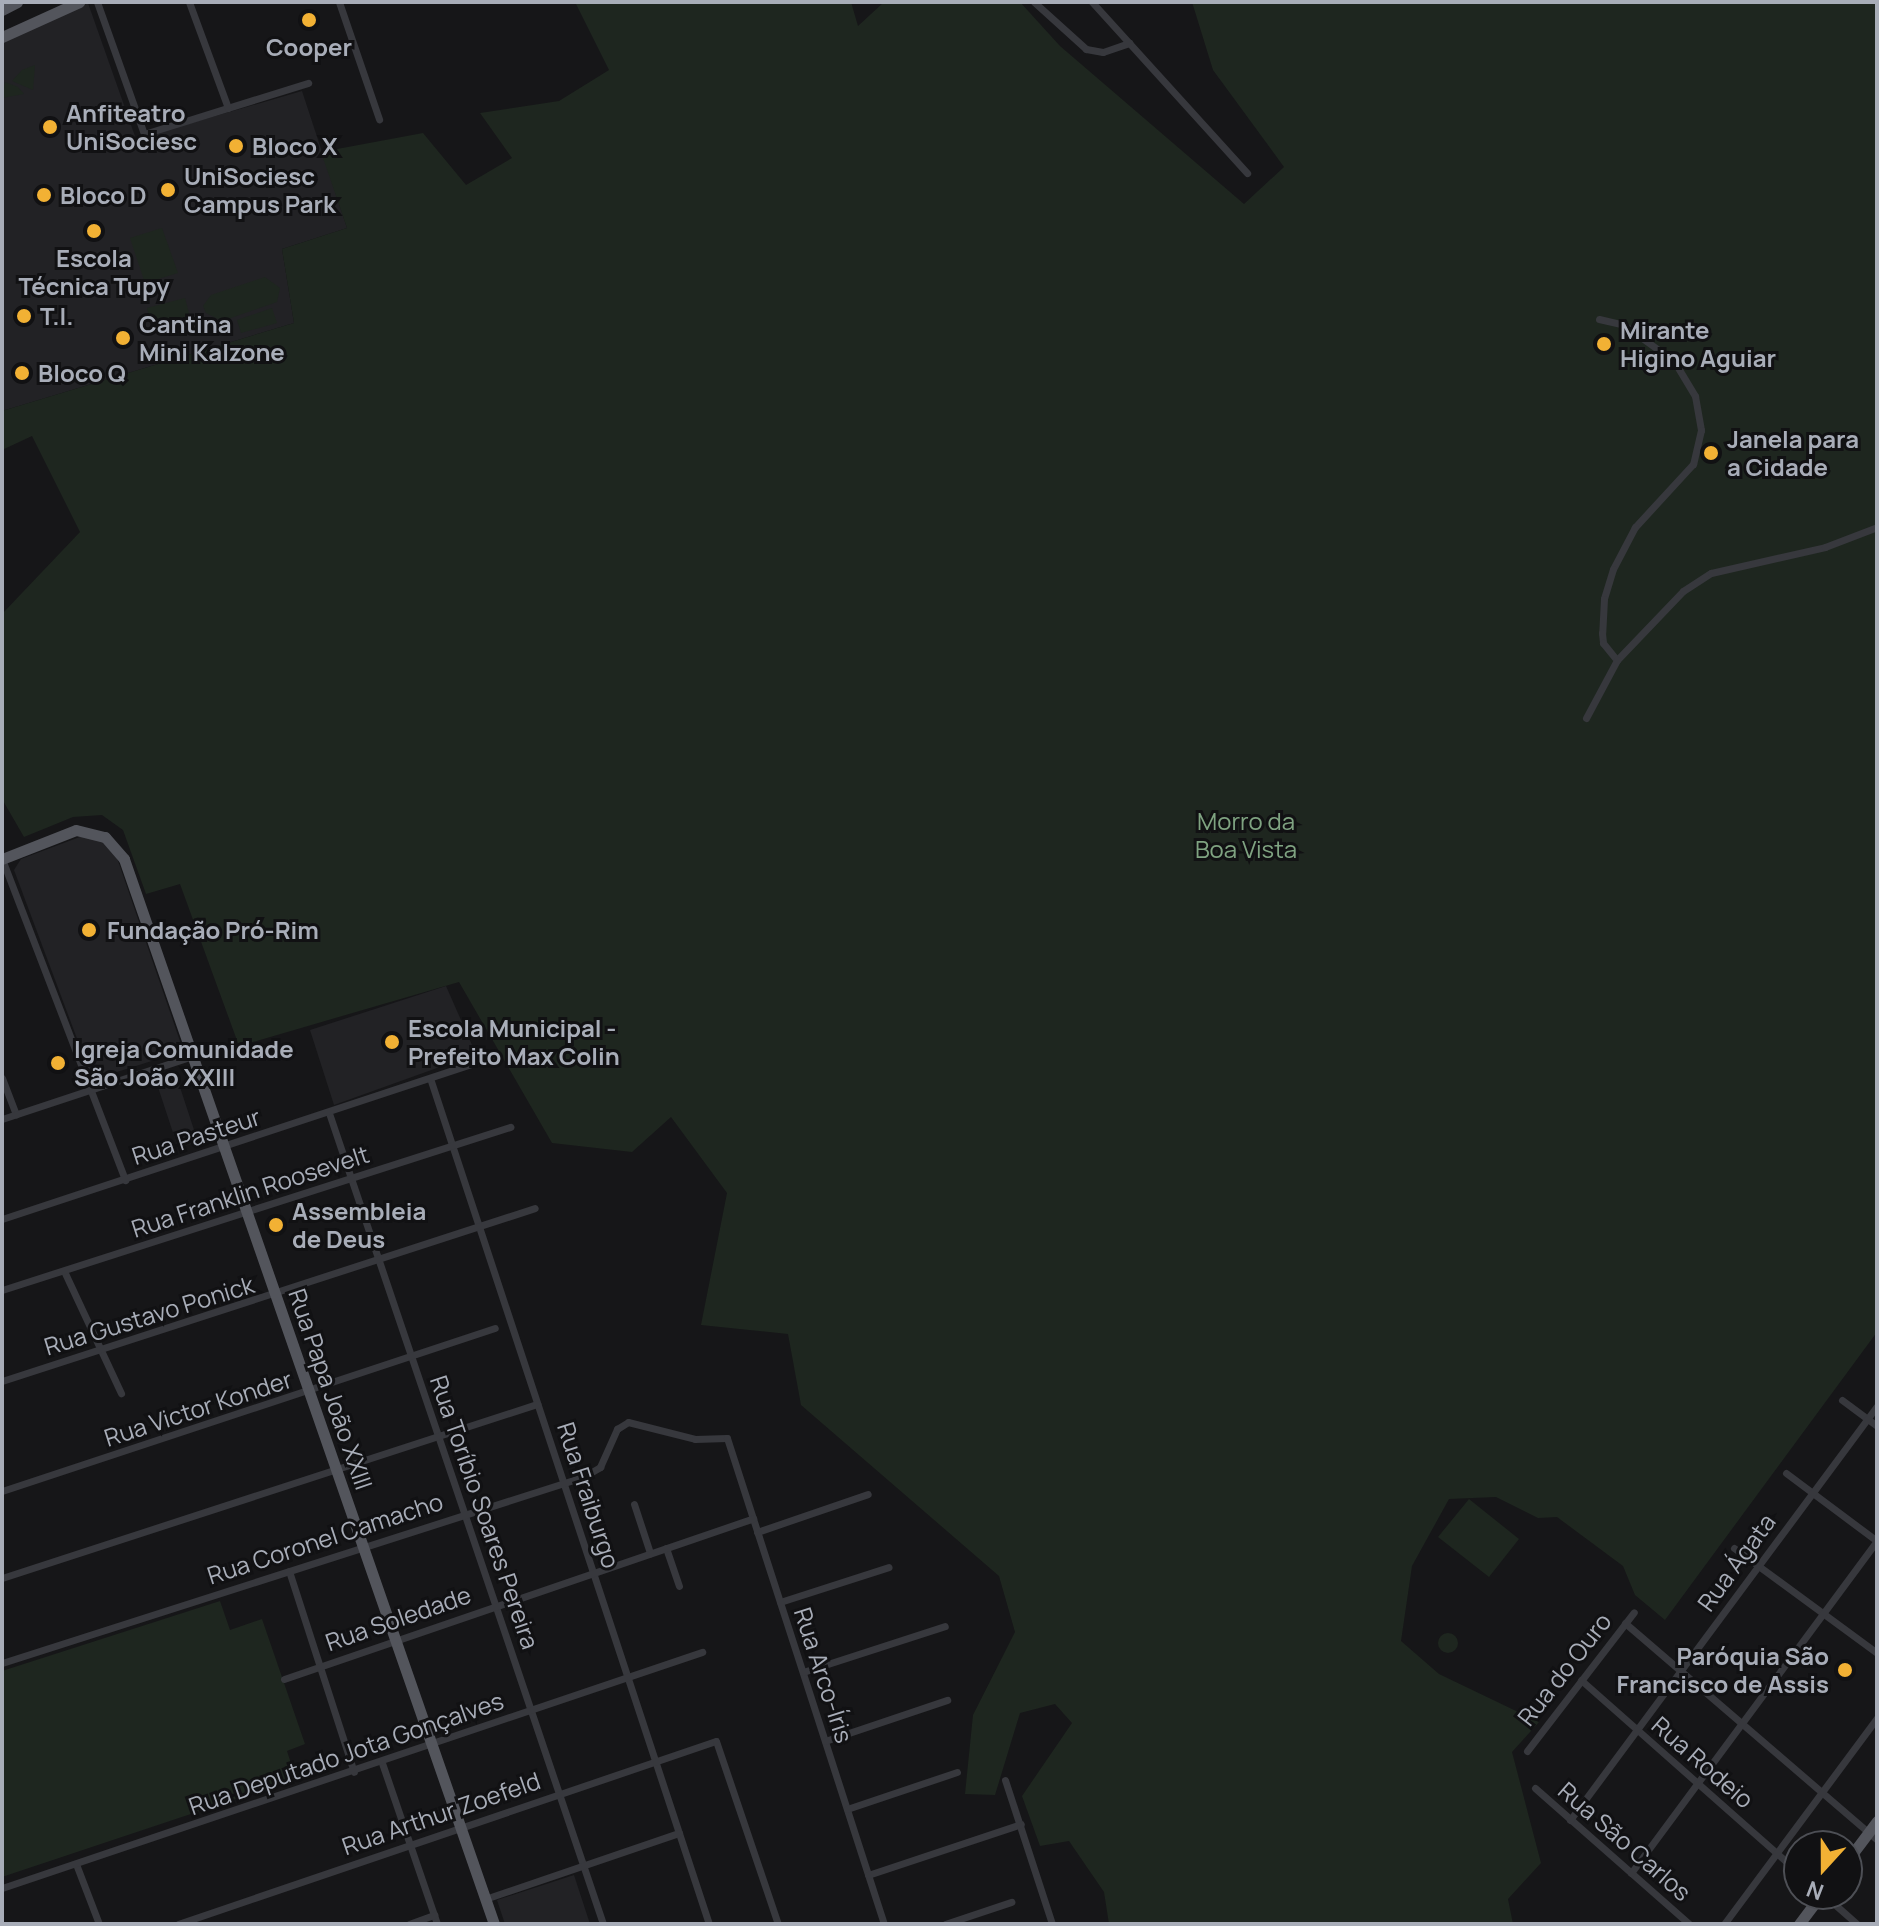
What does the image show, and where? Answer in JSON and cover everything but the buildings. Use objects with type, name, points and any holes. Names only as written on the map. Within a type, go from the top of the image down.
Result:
[{"type":"main road","points":[[2,10],[17,2]]},
{"type":"main road","points":[[2,37],[79,2]]},
{"type":"main road","name":"Rua Papa João XXIII","points":[[2,859],[67,832],[97,832],[124,859],[494,1924]]},
{"type":"main road","points":[[1873,1836],[1877,1821]]},
{"type":"street","points":[[97,2],[144,134],[308,83]]},
{"type":"street","points":[[189,2],[228,108]]},
{"type":"street","points":[[339,2],[379,119]]},
{"type":"street","points":[[1034,2],[1086,49],[1103,52],[1129,43]]},
{"type":"street","points":[[1092,2],[1247,173]]},
{"type":"street","points":[[1599,319],[1624,325],[1674,361],[1695,396],[1701,430],[1693,464],[1635,527],[1613,569],[1602,633],[1603,643],[1617,660]]},
{"type":"street","points":[[1586,718],[1617,660],[1683,591],[1711,573],[1825,547],[1877,527]]},
{"type":"street","points":[[2,859],[125,1180]]},
{"type":"street","points":[[2,1119],[193,1056]]},
{"type":"street","name":"Rua Pasteur","points":[[2,1219],[225,1149],[492,1057]]},
{"type":"street","points":[[2,1078],[16,1114]]},
{"type":"street","name":"Rua Fraiburgo","points":[[430,1078],[709,1924]]},
{"type":"street","name":"Rua Toríbio Soares Pereira","points":[[329,1113],[603,1924]]},
{"type":"street","name":"Rua Franklin Roosevelt","points":[[2,1290],[248,1215],[510,1127]]},
{"type":"street","name":"Rua Gustavo Ponick","points":[[2,1381],[276,1296],[535,1208]]},
{"type":"street","points":[[64,1271],[121,1393]]},
{"type":"street","name":"Rua Victor Konder","points":[[2,1491],[309,1393],[495,1328]]},
{"type":"street","points":[[1842,1400],[1877,1426]]},
{"type":"street","points":[[2,1578],[537,1404]]},
{"type":"street","name":"Rua Ágata","points":[[1570,1820],[1877,1406]]},
{"type":"street","name":"Rua Coronel Camacho","points":[[2,1663],[564,1483],[600,1467],[617,1429],[628,1422],[695,1439],[727,1438]]},
{"type":"street","name":"Rua Arco-Íris","points":[[727,1438],[884,1924]]},
{"type":"street","points":[[1631,1873],[1877,1541],[1786,1473]]},
{"type":"street","points":[[757,1532],[868,1494]]},
{"type":"street","points":[[634,1504],[650,1553]]},
{"type":"street","name":"Rua Soledade","points":[[284,1679],[753,1518]]},
{"type":"street","points":[[666,1548],[679,1586]]},
{"type":"street","points":[[1734,1548],[1877,1653]]},
{"type":"street","points":[[780,1602],[889,1567]]},
{"type":"street","points":[[289,1571],[354,1772]]},
{"type":"street","name":"Rua do Ouro","points":[[1527,1751],[1634,1612]]},
{"type":"street","points":[[1625,1623],[1873,1836]]},
{"type":"street","points":[[803,1672],[945,1626]]},
{"type":"street","name":"Rua Deputado Jota Gonçalves","points":[[2,1888],[382,1763],[702,1652]]},
{"type":"street","name":"Rua Rodeio","points":[[1581,1680],[1783,1858]]},
{"type":"street","points":[[825,1741],[947,1700]]},
{"type":"street","points":[[1724,1924],[1877,1718]]},
{"type":"street","name":"Rua Arthur Zoefeld","points":[[178,1924],[716,1741],[778,1924]]},
{"type":"street","points":[[382,1763],[436,1920],[409,1924]]},
{"type":"street","points":[[847,1809],[957,1772]]},
{"type":"street","points":[[1005,1780],[1052,1924]]},
{"type":"street","name":"Rua São Carlos","points":[[1535,1788],[1689,1924]]},
{"type":"street","points":[[868,1875],[1021,1824]]},
{"type":"street","points":[[485,1899],[679,1833]]},
{"type":"street","points":[[76,1864],[99,1924]]},
{"type":"street","points":[[945,1924],[1011,1902]]},
{"type":"street","points":[[1841,1910],[1857,1924]]},
{"type":"shaded area","name":"UniSociesc Campus Park","points":[[88,3],[136,139],[302,91],[347,228],[282,249],[294,323],[2,411],[2,43]]},
{"type":"shaded area","name":"Fundação Pró-Rim","points":[[85,835],[106,843],[116,855],[182,1047],[177,1053],[98,1078],[91,1076],[14,870],[21,859]]},
{"type":"shaded area","name":"Escola Municipal - Prefeito Max Colin","points":[[446,986],[476,1054],[334,1105],[310,1030]]},
{"type":"shaded area","points":[[176,1075],[198,1142],[178,1148],[156,1081]]},
{"type":"shaded area","points":[[574,1875],[590,1924],[505,1924],[497,1900]]},
{"type":"green space","name":"Morro da Boa Vista","points":[[575,2],[851,2],[858,26],[884,2],[1020,2],[1060,46],[1244,204],[1284,167],[1213,70],[1192,2],[1877,2],[1877,1332],[1665,1620],[1635,1595],[1623,1566],[1557,1517],[1538,1518],[1496,1497],[1449,1499],[1412,1566],[1401,1641],[1439,1674],[1539,1722],[1512,1752],[1541,1863],[1508,1899],[1513,1924],[1109,1924],[1104,1892],[1069,1841],[1040,1846],[1022,1796],[1072,1723],[1055,1704],[1020,1713],[995,1795],[965,1794],[973,1715],[1015,1632],[999,1576],[801,1405],[788,1334],[701,1325],[727,1193],[671,1117],[632,1152],[552,1143],[459,982],[239,1046],[180,884],[146,894],[123,830],[102,815],[73,817],[24,837],[2,799],[2,614],[80,532],[32,436],[2,450],[2,411],[294,323],[282,249],[347,228],[321,152],[423,133],[466,185],[512,158],[480,113],[559,101],[609,70]]},
{"type":"green space","points":[[35,65],[33,90],[12,81],[22,70]]},
{"type":"green space","points":[[5,82],[18,87],[24,94],[2,98]]},
{"type":"green space","points":[[162,228],[178,273],[145,283],[130,238]]},
{"type":"green space","points":[[265,277],[280,288],[277,302],[222,321],[206,313],[203,306],[211,295]]},
{"type":"green space","points":[[185,298],[191,321],[153,331],[147,308]]},
{"type":"green space","points":[[272,308],[277,323],[241,333],[237,320]]},
{"type":"green space","points":[[1469,1499],[1519,1539],[1489,1577],[1438,1537]]},
{"type":"green space","points":[[220,1601],[230,1630],[262,1619],[305,1744],[287,1751],[296,1779],[2,1877],[2,1671]]},
{"type":"green space","points":[[1448,1633],[1455,1636],[1458,1643],[1455,1650],[1448,1653],[1441,1650],[1438,1643],[1441,1636]]},
{"type":"place","name":"Cooper","points":[[309,20]]},
{"type":"place","name":"Anfiteatro UniSociesc","points":[[50,127]]},
{"type":"place","name":"Bloco X","points":[[236,146]]},
{"type":"place","name":"UniSociesc Campus Park","points":[[168,190]]},
{"type":"place","name":"Bloco D","points":[[44,195]]},
{"type":"place","name":"Escola Técnica Tupy","points":[[94,231]]},
{"type":"place","name":"T.I.","points":[[24,316]]},
{"type":"place","name":"Cantina Mini Kalzone","points":[[123,338]]},
{"type":"place","name":"Mirante Higino Aguiar","points":[[1604,344]]},
{"type":"place","name":"Bloco Q","points":[[22,373]]},
{"type":"place","name":"Janela para a Cidade","points":[[1711,453]]},
{"type":"place","name":"Fundação Pró-Rim","points":[[89,930]]},
{"type":"place","name":"Escola Municipal - Prefeito Max Colin","points":[[392,1042]]},
{"type":"place","name":"Igreja Comunidade São João XXIII","points":[[58,1063]]},
{"type":"place","name":"Assembleia de Deus","points":[[276,1225]]},
{"type":"place","name":"Paróquia São Francisco de Assis","points":[[1845,1670]]}]
